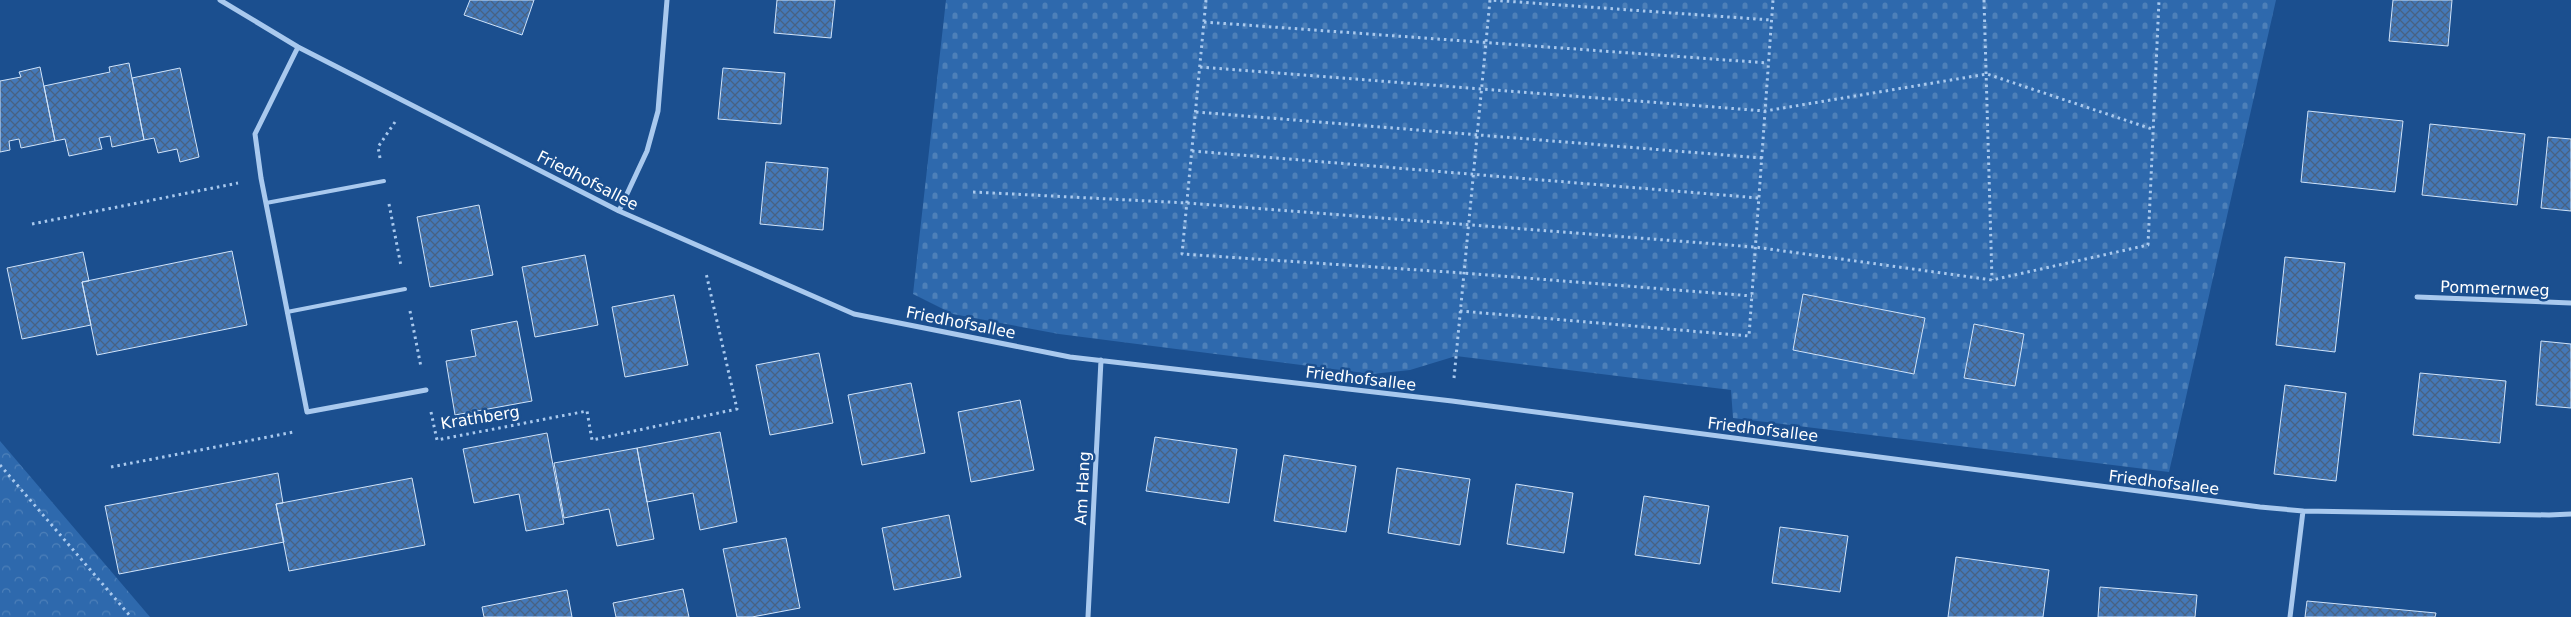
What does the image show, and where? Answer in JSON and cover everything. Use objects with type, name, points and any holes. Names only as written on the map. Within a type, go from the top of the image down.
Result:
[{"type":"street","name":"Friedhofsallee","points":[[220,0],[298,47],[619,211],[854,314],[1070,357],[1452,401],[2303,511],[2571,514]]},
{"type":"street","points":[[619,211],[647,151],[658,111],[667,0]]},
{"type":"street","points":[[298,47],[255,134],[261,178],[307,412],[426,390]]},
{"type":"street","name":"Pommernweg","points":[[2417,297],[2571,303]]},
{"type":"street","name":"Am Hang","points":[[1088,617],[1101,360]]},
{"type":"street","points":[[2290,617],[2303,511]]},
{"type":"lane","points":[[266,203],[384,181]]},
{"type":"lane","points":[[287,312],[405,289]]},
{"type":"path","points":[[1206,0],[1182,254],[1463,273],[1752,296]]},
{"type":"path","points":[[1452,401],[1490,0],[1772,20]]},
{"type":"path","points":[[1460,311],[1748,336],[1773,0]]},
{"type":"path","points":[[1984,0],[1992,280]]},
{"type":"path","points":[[973,192],[1188,203],[1755,247],[1992,280],[2148,246],[2159,0]]},
{"type":"path","points":[[1204,22],[1768,63]]},
{"type":"path","points":[[1200,67],[1765,111],[1987,74],[2152,129]]},
{"type":"path","points":[[407,102],[378,147],[426,390]]},
{"type":"path","points":[[1196,112],[1762,158]]},
{"type":"path","points":[[1192,151],[1473,176],[1759,198]]},
{"type":"path","points":[[32,224],[261,178]]},
{"type":"path","name":"Krathberg","points":[[426,390],[437,440],[587,411],[592,440],[737,409],[705,276],[714,254]]},
{"type":"path","points":[[111,467],[310,429],[307,412]]},
{"type":"path","points":[[0,465],[131,617]]},
{"type":"green space","points":[[946,0],[2276,0],[2169,472],[1733,418],[1731,390],[1456,356],[1410,370],[1372,374],[1059,334],[953,314],[913,294]]},
{"type":"green space","points":[[0,441],[150,617],[0,617]]},
{"type":"building","points":[[470,0],[534,0],[522,35],[464,15]]},
{"type":"building","points":[[777,0],[835,0],[831,38],[774,33]]},
{"type":"building","points":[[2393,0],[2452,0],[2448,46],[2389,41]]},
{"type":"building","points":[[129,63],[144,140],[112,147],[110,136],[99,138],[102,149],[69,156],[65,139],[55,141],[44,86],[110,72],[109,67]]},
{"type":"building","points":[[40,67],[55,141],[21,148],[19,139],[9,141],[10,150],[0,152],[0,81],[21,77],[19,72]]},
{"type":"building","points":[[180,68],[199,157],[180,162],[177,149],[158,153],[154,138],[144,140],[132,78]]},
{"type":"building","points":[[723,68],[785,73],[781,124],[718,119]]},
{"type":"building","points":[[2308,111],[2403,121],[2395,192],[2301,182]]},
{"type":"building","points":[[2430,124],[2525,134],[2517,205],[2422,195]]},
{"type":"building","points":[[2548,137],[2571,139],[2571,211],[2541,208]]},
{"type":"building","points":[[766,162],[828,168],[823,230],[760,224]]},
{"type":"building","points":[[479,205],[493,275],[430,287],[417,217]]},
{"type":"building","points":[[232,251],[247,325],[97,355],[82,282]]},
{"type":"building","points":[[83,252],[89,281],[82,282],[91,325],[22,339],[7,268]]},
{"type":"building","points":[[585,255],[598,325],[535,337],[522,267]]},
{"type":"building","points":[[2285,257],[2345,263],[2335,352],[2276,345]]},
{"type":"building","points":[[1803,294],[1925,318],[1914,374],[1793,350]]},
{"type":"building","points":[[674,295],[688,365],[625,377],[612,307]]},
{"type":"building","points":[[517,321],[532,401],[455,415],[446,361],[476,356],[471,330]]},
{"type":"building","points":[[1974,324],[2024,334],[2015,386],[1964,378]]},
{"type":"building","points":[[2541,341],[2571,344],[2571,408],[2536,405]]},
{"type":"building","points":[[819,353],[833,423],[770,435],[756,365]]},
{"type":"building","points":[[2420,373],[2506,381],[2500,443],[2413,435]]},
{"type":"building","points":[[911,383],[925,453],[862,465],[848,395]]},
{"type":"building","points":[[2285,385],[2346,393],[2336,481],[2274,474]]},
{"type":"building","points":[[1020,400],[1034,470],[971,482],[958,412]]},
{"type":"building","points":[[720,432],[737,522],[700,530],[693,493],[647,502],[637,448]]},
{"type":"building","points":[[547,433],[564,524],[526,531],[519,494],[474,503],[463,449]]},
{"type":"building","points":[[1155,437],[1237,449],[1229,503],[1146,491]]},
{"type":"building","points":[[637,448],[654,539],[617,546],[609,509],[564,518],[554,463]]},
{"type":"building","points":[[1284,455],[1356,466],[1346,532],[1274,521]]},
{"type":"building","points":[[1397,468],[1470,479],[1460,545],[1388,533]]},
{"type":"building","points":[[278,473],[283,503],[276,504],[284,542],[119,574],[105,506]]},
{"type":"building","points":[[412,478],[425,545],[289,571],[276,504]]},
{"type":"building","points":[[1516,484],[1573,493],[1564,553],[1507,544]]},
{"type":"building","points":[[1644,496],[1709,506],[1700,564],[1635,555]]},
{"type":"building","points":[[949,515],[961,577],[894,590],[882,528]]},
{"type":"building","points":[[1780,527],[1848,536],[1840,592],[1772,583]]},
{"type":"building","points":[[786,538],[800,608],[752,617],[737,617],[723,549]]},
{"type":"building","points":[[1956,557],[2049,570],[2043,617],[1948,617]]},
{"type":"building","points":[[2100,587],[2197,595],[2195,617],[2098,617]]},
{"type":"building","points":[[683,589],[689,617],[616,617],[613,603]]},
{"type":"building","points":[[567,590],[572,617],[484,617],[482,607]]},
{"type":"building","points":[[2307,601],[2436,613],[2435,617],[2305,617]]}]
